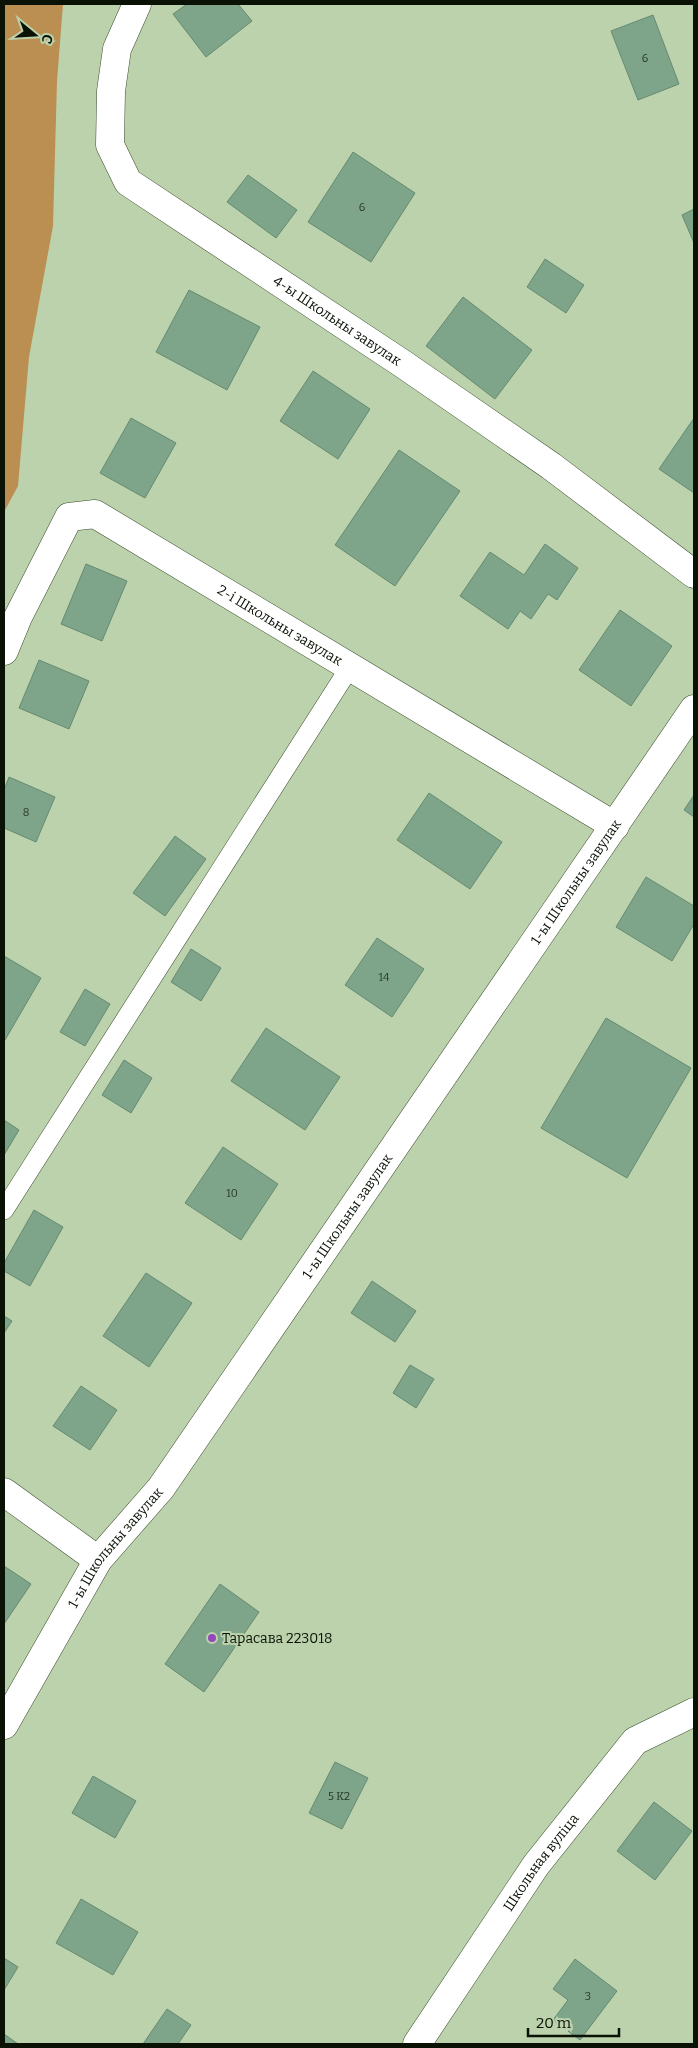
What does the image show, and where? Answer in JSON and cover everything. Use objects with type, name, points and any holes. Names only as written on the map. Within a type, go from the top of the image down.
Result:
[{"type":"street","name":"4-ы Школьны завулак","points":[[137,4],[117,49],[111,91],[110,145],[128,182],[403,364],[542,460],[694,574]]},
{"type":"street","name":"2-і Школьны завулак","points":[[4,651],[18,617],[69,517],[95,514],[615,826]]},
{"type":"street","name":"1-ы Школьны завулак","points":[[4,1725],[98,1560],[161,1488],[694,708]]},
{"type":"street","points":[[4,1492],[98,1560]]},
{"type":"street","name":"Школьная вуліца","points":[[417,2044],[536,1865],[635,1741],[694,1712]]},
{"type":"lane","points":[[4,1210],[350,667]]},
{"type":"shaded area","points":[[4,4],[63,4],[57,81],[53,226],[29,357],[18,486],[4,512]]},
{"type":"building","points":[[187,4],[238,4],[252,21],[206,57],[173,14]]},
{"type":"building","points":[[653,15],[679,84],[638,100],[611,31]]},
{"type":"building","points":[[353,152],[415,193],[371,262],[308,222]]},
{"type":"building","points":[[248,175],[297,210],[276,238],[227,202]]},
{"type":"building","points":[[694,209],[694,243],[682,215]]},
{"type":"building","points":[[545,259],[584,285],[566,313],[527,287]]},
{"type":"building","points":[[189,290],[260,327],[227,390],[156,352]]},
{"type":"building","points":[[463,297],[532,350],[495,399],[426,346]]},
{"type":"building","points":[[313,371],[370,409],[338,459],[280,421]]},
{"type":"building","points":[[131,418],[176,443],[145,498],[100,473]]},
{"type":"building","points":[[694,418],[694,493],[659,469]]},
{"type":"building","points":[[399,450],[460,491],[395,586],[335,545]]},
{"type":"building","points":[[545,544],[578,568],[557,600],[548,594],[531,619],[520,611],[508,629],[460,596],[490,552],[524,575]]},
{"type":"building","points":[[86,564],[127,581],[102,641],[61,624]]},
{"type":"building","points":[[620,610],[672,646],[631,706],[579,670]]},
{"type":"building","points":[[39,660],[89,681],[69,729],[19,708]]},
{"type":"building","points":[[9,777],[55,797],[36,842],[4,828],[4,790]]},
{"type":"building","points":[[429,793],[502,842],[470,889],[397,840]]},
{"type":"building","points":[[694,795],[694,817],[684,810]]},
{"type":"building","points":[[175,836],[206,859],[165,916],[133,893]]},
{"type":"building","points":[[646,877],[694,906],[694,924],[672,961],[616,927]]},
{"type":"building","points":[[377,938],[424,969],[392,1017],[345,985]]},
{"type":"building","points":[[191,949],[221,968],[201,1001],[171,982]]},
{"type":"building","points":[[4,956],[41,978],[5,1040],[4,1039]]},
{"type":"building","points":[[85,989],[110,1004],[85,1046],[60,1032]]},
{"type":"building","points":[[606,1018],[691,1068],[627,1178],[541,1128]]},
{"type":"building","points":[[266,1028],[340,1077],[305,1130],[231,1081]]},
{"type":"building","points":[[124,1060],[152,1078],[131,1113],[102,1095]]},
{"type":"building","points":[[4,1120],[19,1130],[4,1155]]},
{"type":"building","points":[[223,1147],[278,1184],[241,1240],[185,1203]]},
{"type":"building","points":[[34,1210],[63,1227],[30,1286],[4,1271],[4,1263]]},
{"type":"building","points":[[146,1273],[192,1303],[149,1367],[103,1336]]},
{"type":"building","points":[[372,1281],[416,1311],[395,1342],[351,1313]]},
{"type":"building","points":[[4,1316],[12,1321],[4,1333]]},
{"type":"building","points":[[410,1365],[434,1379],[416,1408],[393,1393]]},
{"type":"building","points":[[81,1386],[117,1410],[90,1450],[53,1426]]},
{"type":"building","points":[[4,1566],[31,1584],[4,1624]]},
{"type":"building","name":"Тарасава 223018","points":[[220,1584],[259,1612],[204,1692],[165,1664]]},
{"type":"building","points":[[335,1762],[368,1778],[342,1829],[309,1813]]},
{"type":"building","points":[[93,1776],[136,1801],[115,1838],[72,1813]]},
{"type":"building","points":[[654,1802],[692,1831],[655,1880],[617,1851]]},
{"type":"building","points":[[81,1899],[138,1932],[113,1975],[56,1943]]},
{"type":"building","points":[[4,1958],[18,1967],[4,1990]]},
{"type":"building","points":[[575,1959],[617,1991],[580,2040],[553,2020],[568,2000],[553,1989]]},
{"type":"building","points":[[167,2009],[191,2025],[178,2044],[143,2044]]},
{"type":"building","points":[[4,2034],[18,2044],[4,2044]]},
{"type":"place","name":"Тарасава 223018","points":[[212,1638]]}]
